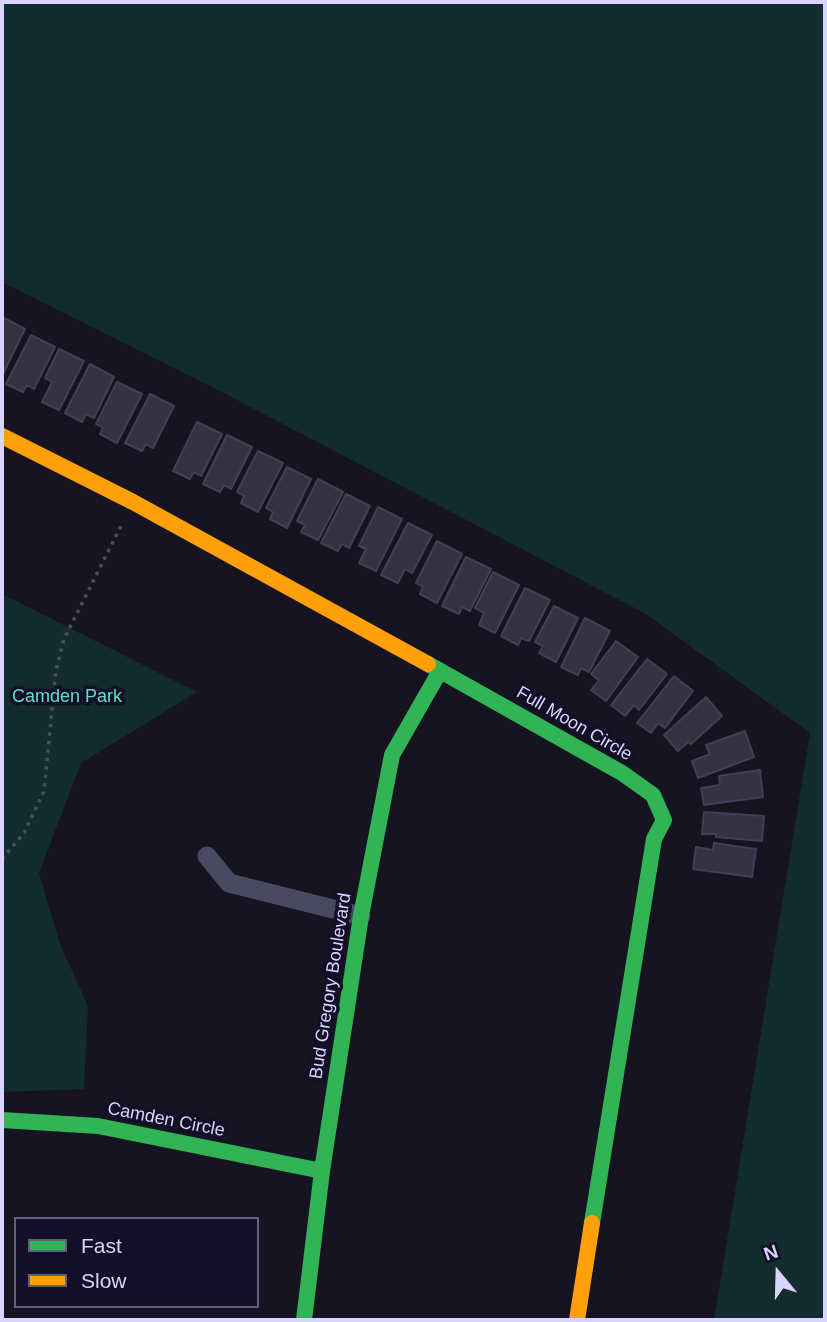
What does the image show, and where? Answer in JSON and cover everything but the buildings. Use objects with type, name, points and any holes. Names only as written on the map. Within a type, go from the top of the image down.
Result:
[{"type":"street","name":"Full Moon Circle","points":[[2,436],[132,502],[440,671],[622,773],[653,795],[664,820],[654,839],[577,1320]]},
{"type":"street","name":"Bud Gregory Boulevard","points":[[304,1320],[322,1171],[361,916],[392,755],[440,671]]},
{"type":"street","points":[[208,856],[229,883],[361,916]]},
{"type":"street","name":"Camden Circle","points":[[2,1120],[97,1126],[322,1171]]},
{"type":"path","points":[[2,859],[24,833],[44,791],[56,670],[64,639],[132,502]]},
{"type":"green space","points":[[2,2],[825,2],[825,1320],[714,1320],[810,733],[646,614],[218,390],[2,282]]},
{"type":"green space","name":"Camden Park","points":[[2,594],[197,692],[81,763],[39,873],[60,944],[88,1006],[84,1089],[2,1092]]},
{"type":"traffic: fast","points":[[428,664],[622,773],[653,795],[664,820],[654,839],[592,1223]]},
{"type":"traffic: fast","points":[[304,1320],[322,1171],[361,916],[392,755],[440,671]]},
{"type":"traffic: fast","points":[[2,1120],[98,1126],[322,1171]]},
{"type":"traffic: slow","points":[[2,436],[133,502],[428,664]]},
{"type":"traffic: slow","points":[[577,1320],[592,1223]]}]
